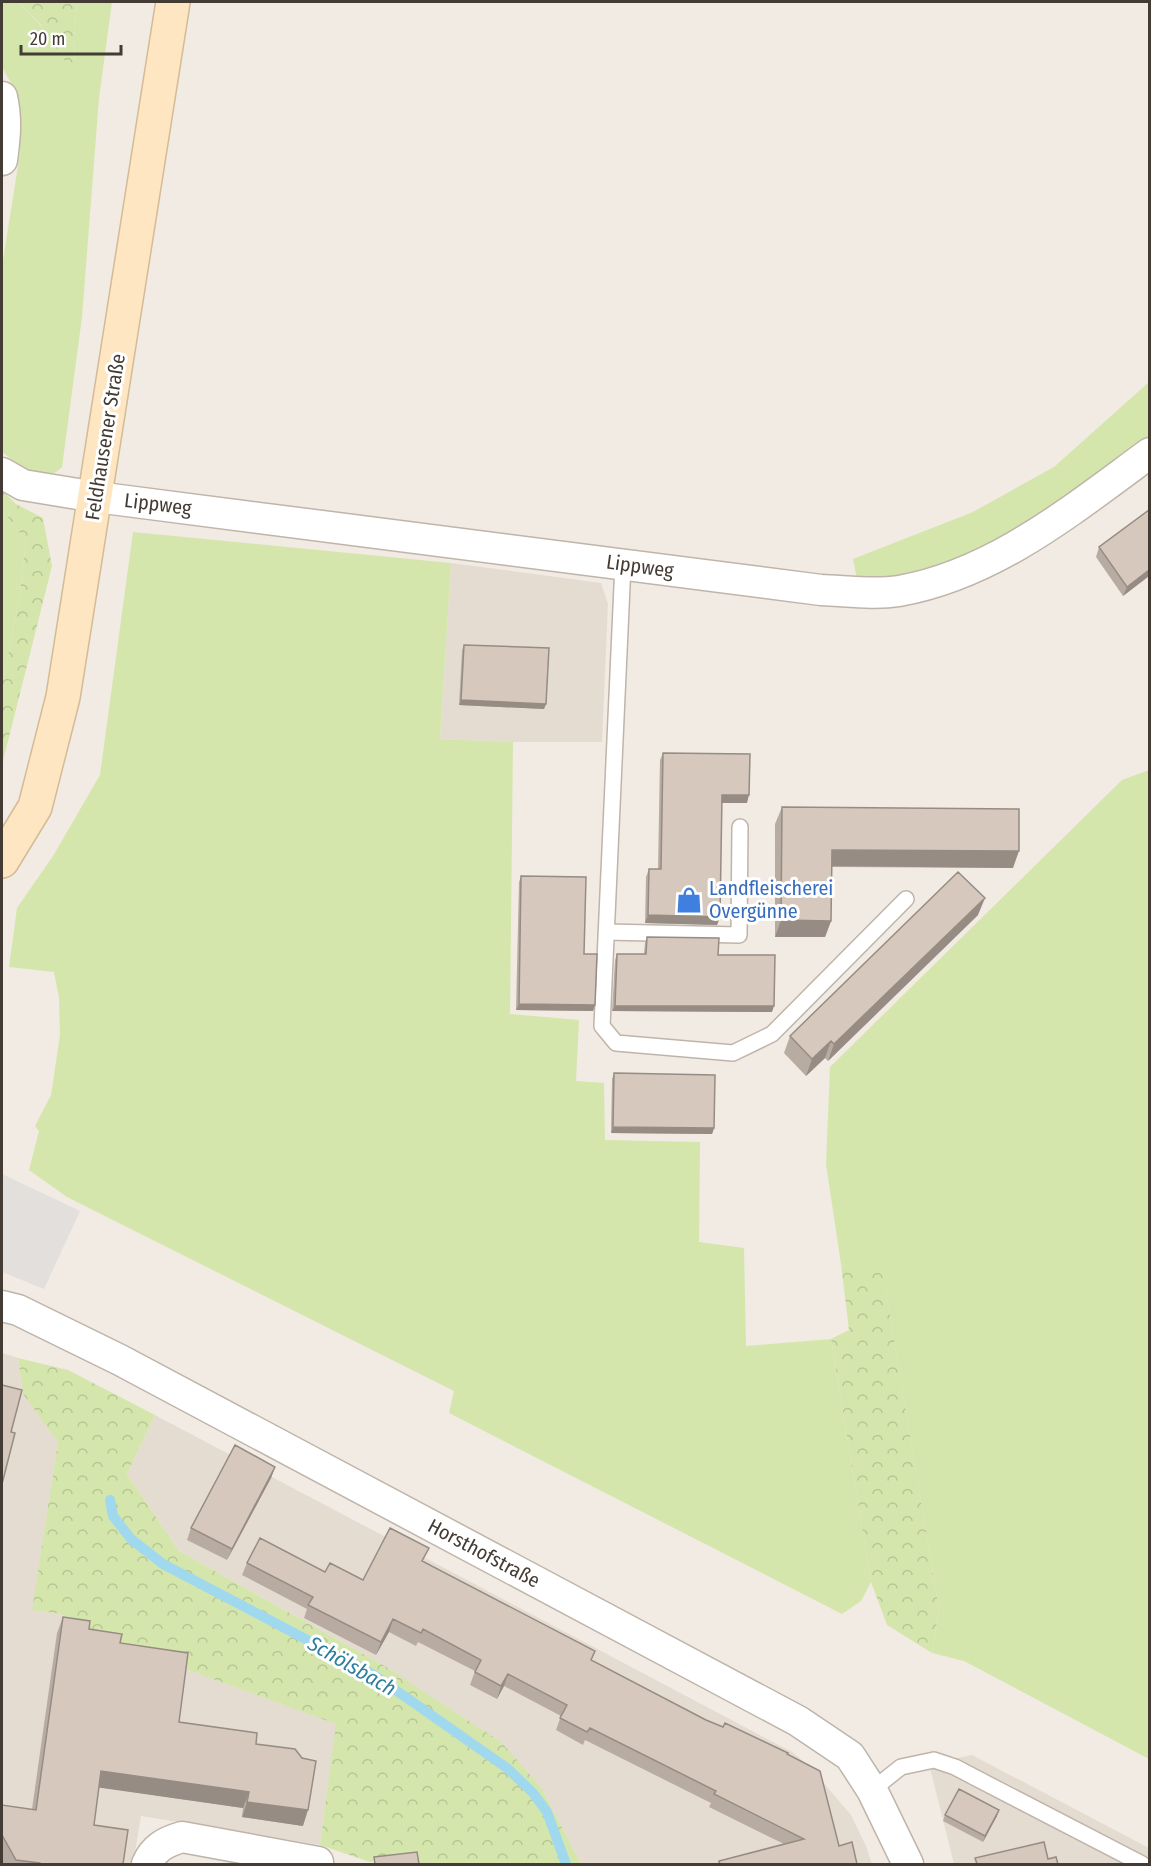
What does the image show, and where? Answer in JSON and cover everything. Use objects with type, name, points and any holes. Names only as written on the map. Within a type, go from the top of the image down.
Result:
[{"type":"main road","name":"Feldhausener Straße","points":[[2,861],[35,807],[63,697],[172,2]]},
{"type":"street","points":[[2,97],[5,123],[2,160]]},
{"type":"street","name":"Lippweg","points":[[2,474],[23,484],[96,497],[821,590],[897,591],[939,582],[1016,547],[1049,526],[1149,453]]},
{"type":"street","name":"Horsthofstraße","points":[[2,1306],[18,1310],[120,1360],[798,1721],[850,1756],[873,1790],[908,1864]]},
{"type":"street","points":[[147,1864],[151,1855],[165,1842],[182,1837],[318,1862],[318,1864]]},
{"type":"lane","points":[[624,564],[603,1026],[616,1043],[733,1053],[772,1034],[906,899]]},
{"type":"lane","points":[[606,932],[739,935],[740,827]]},
{"type":"lane","points":[[873,1790],[901,1767],[934,1760],[974,1777],[1142,1864]]},
{"type":"shaded area","points":[[451,563],[601,583],[608,604],[602,742],[440,739]]},
{"type":"shaded area","points":[[2,1174],[80,1211],[44,1289],[2,1272]]},
{"type":"shaded area","points":[[2,1353],[18,1358],[23,1394],[58,1441],[33,1610],[61,1614],[117,1644],[337,1724],[320,1845],[141,1816],[133,1864],[2,1864]]},
{"type":"shaded area","points":[[155,1415],[792,1752],[809,1766],[851,1815],[872,1864],[581,1864],[541,1787],[383,1665],[179,1551],[127,1474]]},
{"type":"shaded area","points":[[972,1755],[1149,1848],[1149,1864],[954,1864],[929,1764]]},
{"type":"green space","points":[[2,2],[18,2],[75,61],[77,2],[112,2],[99,98],[82,317],[62,467],[48,474],[31,471],[2,452],[2,267],[20,153],[20,120],[12,85],[2,67]]},
{"type":"green space","points":[[18,2],[77,2],[75,61],[67,64],[41,25]]},
{"type":"green space","points":[[1149,382],[1149,437],[1072,495],[989,545],[930,570],[857,579],[853,559],[973,512],[1054,467]]},
{"type":"green space","points":[[2,490],[16,504],[43,518],[52,566],[2,765],[2,686],[19,599],[26,541],[2,510]]},
{"type":"green space","points":[[2,510],[26,541],[19,599],[2,686]]},
{"type":"green space","points":[[133,532],[451,563],[440,739],[513,742],[510,1014],[579,1020],[576,1081],[604,1083],[605,1140],[700,1142],[699,1242],[744,1248],[746,1346],[831,1339],[871,1582],[861,1601],[842,1614],[449,1413],[454,1391],[67,1197],[29,1170],[39,1131],[35,1126],[51,1095],[60,1035],[59,998],[54,972],[9,967],[17,908],[53,856],[100,775]]},
{"type":"green space","points":[[1149,770],[1149,1759],[964,1661],[932,1653],[939,1609],[883,1275],[841,1264],[826,1164],[830,1067],[1122,780]]},
{"type":"green space","points":[[841,1264],[883,1274],[939,1609],[932,1653],[887,1625],[871,1582],[831,1339],[849,1330]]},
{"type":"green space","points":[[18,1358],[68,1370],[155,1415],[127,1474],[179,1551],[383,1665],[501,1742],[541,1787],[581,1864],[419,1864],[417,1856],[370,1862],[320,1845],[336,1724],[117,1644],[61,1614],[32,1610],[58,1442],[23,1394]]},
{"type":"building","points":[[1149,510],[1149,570],[1127,587],[1099,547]]},
{"type":"building","points":[[464,645],[549,648],[546,704],[461,700]]},
{"type":"building","points":[[663,753],[750,754],[749,795],[722,795],[720,917],[648,915],[649,869],[661,869]]},
{"type":"building","points":[[782,807],[1019,809],[1019,851],[832,850],[831,921],[781,920]]},
{"type":"building","points":[[958,872],[985,898],[834,1044],[831,1041],[812,1059],[790,1036]]},
{"type":"building","points":[[521,876],[586,877],[584,954],[597,954],[595,1005],[519,1004]]},
{"type":"building","points":[[647,937],[719,938],[718,955],[775,955],[774,1006],[615,1006],[617,954],[646,954]]},
{"type":"building","points":[[614,1073],[715,1075],[714,1128],[613,1127]]},
{"type":"building","points":[[2,1385],[22,1390],[11,1432],[15,1433],[2,1484]]},
{"type":"building","points":[[235,1445],[275,1467],[232,1549],[191,1528]]},
{"type":"building","points":[[390,1528],[429,1548],[422,1561],[595,1651],[591,1660],[706,1720],[723,1727],[725,1723],[820,1771],[839,1846],[852,1842],[857,1864],[720,1864],[719,1861],[804,1839],[714,1794],[716,1791],[590,1728],[587,1732],[560,1718],[567,1705],[508,1674],[501,1686],[475,1672],[481,1660],[423,1629],[421,1633],[393,1619],[381,1642],[308,1605],[313,1597],[247,1563],[260,1538],[325,1572],[330,1563],[363,1580]]},
{"type":"building","points":[[63,1617],[90,1621],[89,1629],[122,1634],[120,1643],[188,1653],[179,1722],[257,1733],[256,1744],[295,1749],[302,1758],[316,1761],[308,1810],[247,1802],[249,1792],[101,1771],[94,1825],[128,1830],[123,1864],[41,1864],[16,1860],[2,1835],[2,1805],[36,1810]]},
{"type":"building","points":[[959,1789],[999,1810],[985,1836],[945,1815]]},
{"type":"building","points":[[1044,1842],[1048,1859],[1056,1857],[1058,1864],[977,1864],[975,1858]]},
{"type":"building","points":[[417,1852],[419,1864],[375,1864],[374,1857]]},
{"type":"waterway","name":"Schölsbach","points":[[110,1500],[113,1516],[131,1539],[163,1564],[374,1675],[507,1768],[533,1793],[547,1812],[566,1864]]},
{"type":"place","name":"Landfleischerei Overgünne","points":[[689,900]]}]
